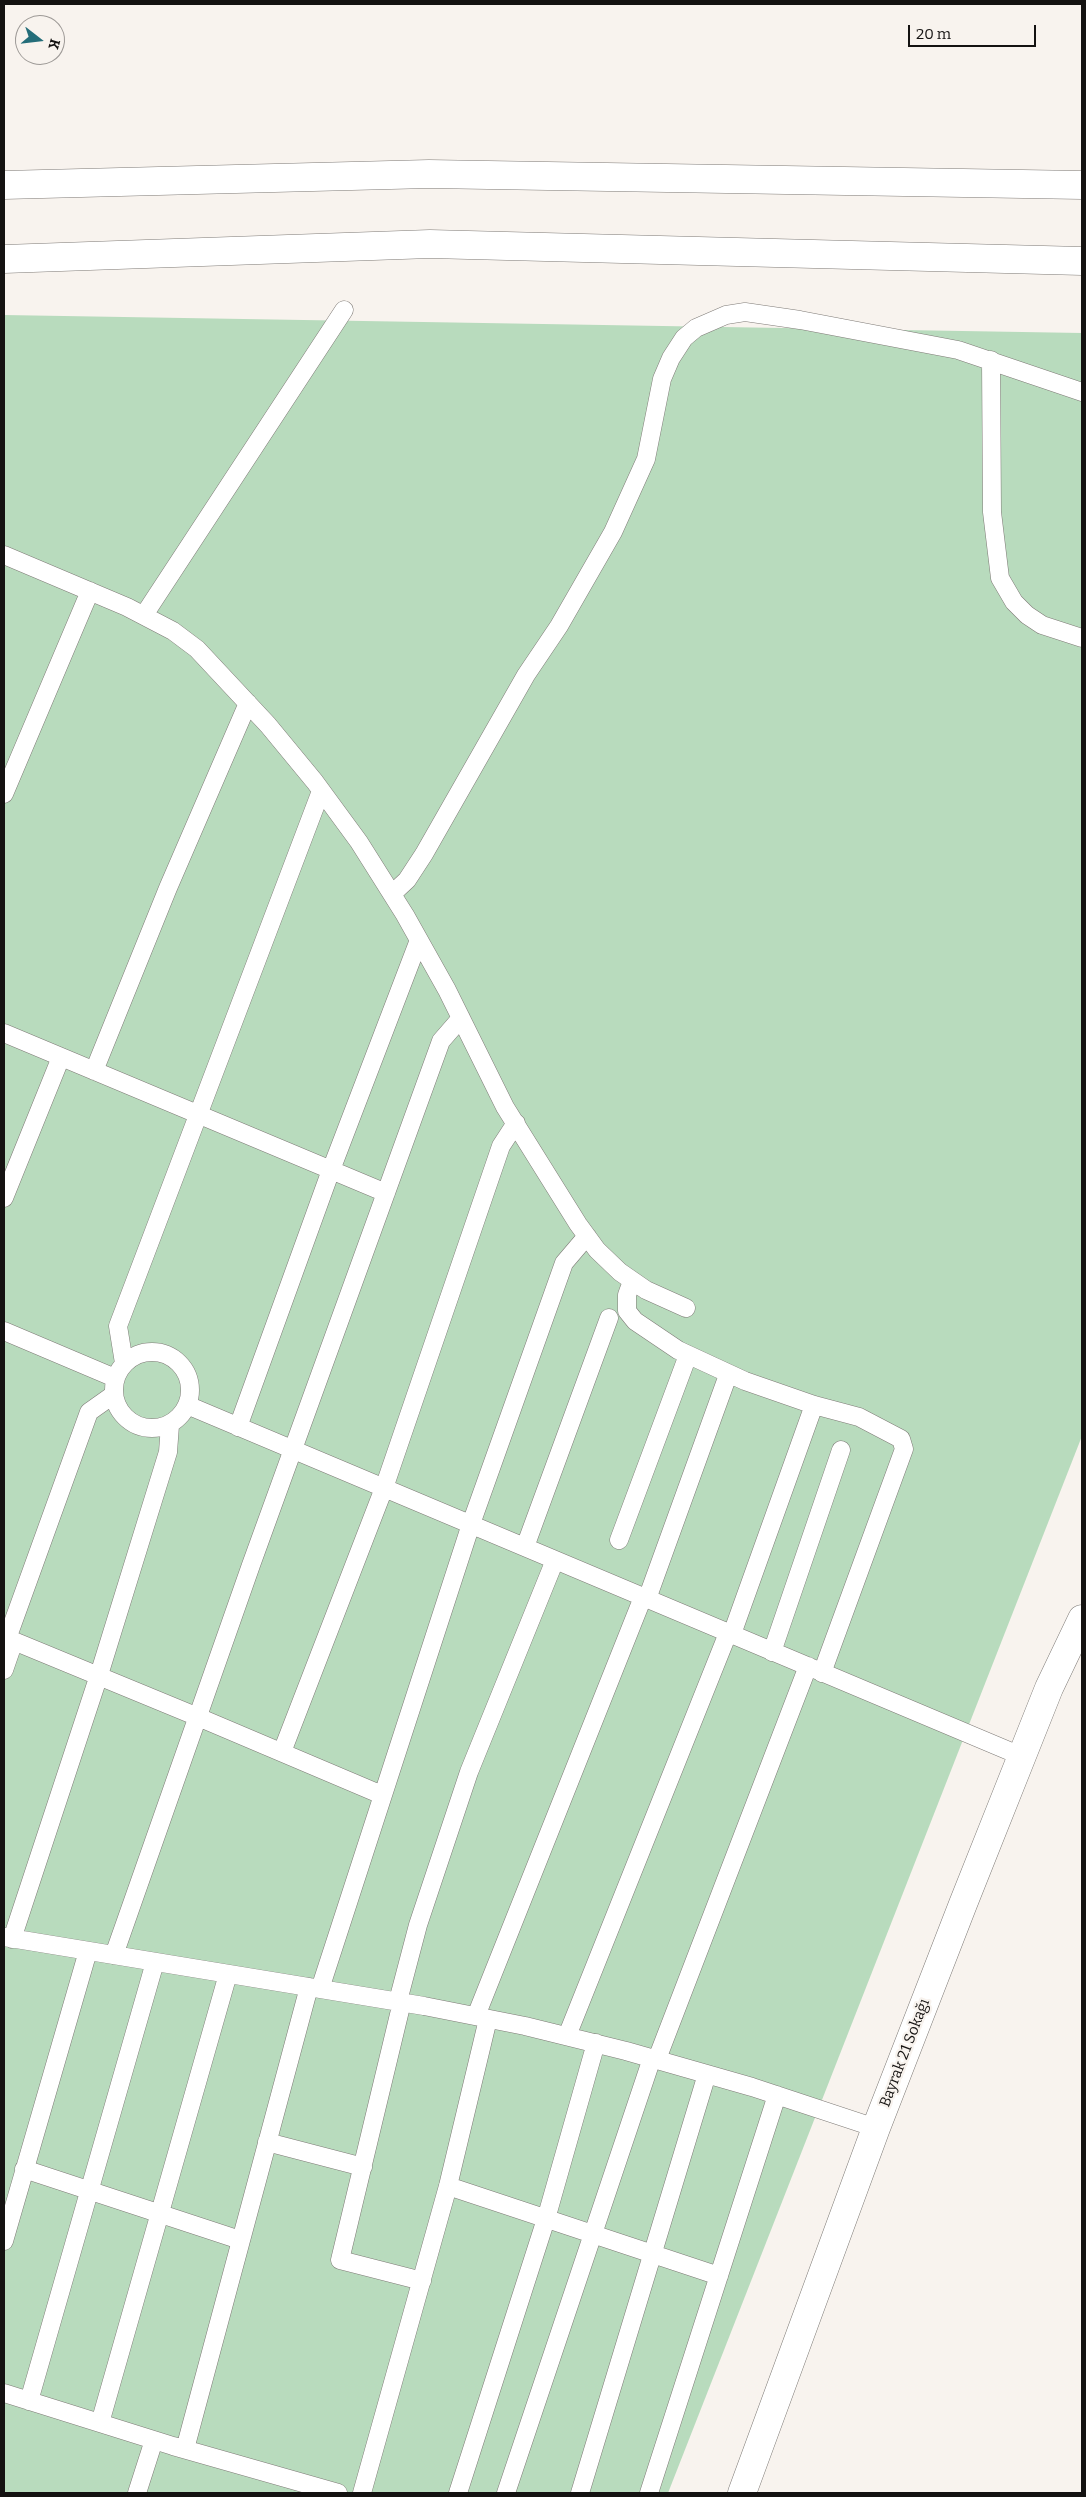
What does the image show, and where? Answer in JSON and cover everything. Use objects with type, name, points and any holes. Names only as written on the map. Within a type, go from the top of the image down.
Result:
[{"type":"main road","points":[[4,185],[429,174],[1082,185]]},
{"type":"main road","points":[[4,259],[430,244],[1082,261]]},
{"type":"main road","name":"Bayrak 21 Sokağı","points":[[742,2493],[876,2128],[1021,1756],[1049,1688],[1082,1619]]},
{"type":"lane","points":[[144,615],[344,310]]},
{"type":"lane","points":[[392,894],[407,880],[424,854],[526,675],[564,618],[613,532],[646,458],[662,379],[684,338],[696,328],[711,320],[745,312],[919,341],[991,360],[1082,392]]},
{"type":"lane","points":[[991,360],[992,512],[1000,578],[1014,602],[1027,615],[1042,625],[1082,638]]},
{"type":"lane","points":[[5,558],[90,591],[144,615],[174,631],[197,649],[248,703],[321,791],[359,842],[419,940],[516,1123],[597,1250],[632,1281],[665,1300],[686,1308]]},
{"type":"lane","points":[[4,794],[90,591]]},
{"type":"lane","points":[[94,1071],[168,888],[248,703]]},
{"type":"lane","points":[[4,1670],[8,1639],[89,1412],[117,1378],[138,1354],[155,1352],[169,1356],[180,1364],[188,1376],[190,1391],[187,1405],[180,1416],[170,1424],[150,1428],[131,1423],[119,1411],[117,1378],[118,1326],[321,791]]},
{"type":"lane","points":[[238,1426],[331,1170],[419,940]]},
{"type":"lane","points":[[114,1955],[293,1450],[441,1041],[461,1018]]},
{"type":"lane","points":[[4,1034],[386,1193]]},
{"type":"lane","points":[[4,1198],[61,1057]]},
{"type":"lane","points":[[282,1752],[384,1488],[501,1146],[516,1123]]},
{"type":"lane","points":[[185,2449],[267,2142],[315,1988],[382,1795],[470,1524],[564,1264],[587,1236]]},
{"type":"lane","points":[[506,2493],[654,2059],[904,1449],[901,1439],[860,1417],[814,1405],[728,1374],[688,1356],[634,1321],[627,1311],[627,1295],[632,1281]]},
{"type":"lane","points":[[525,1547],[609,1318]]},
{"type":"lane","points":[[4,1331],[117,1378]]},
{"type":"lane","points":[[620,1540],[688,1356]]},
{"type":"lane","points":[[362,2493],[448,2186],[482,2018],[645,1598],[728,1374]]},
{"type":"lane","points":[[187,1405],[1021,1756]]},
{"type":"lane","points":[[567,2036],[730,1634],[814,1405]]},
{"type":"lane","points":[[170,1424],[168,1452],[98,1676],[8,1938],[400,2002],[567,2036],[707,2074],[876,2128]]},
{"type":"lane","points":[[772,1652],[841,1450]]},
{"type":"lane","points":[[422,2281],[340,2260],[418,1925],[469,1772],[555,1560]]},
{"type":"lane","points":[[8,1639],[198,1716],[382,1795]]},
{"type":"lane","points":[[4,2240],[88,1951]]},
{"type":"lane","points":[[28,2400],[87,2191],[155,1962]]},
{"type":"lane","points":[[100,2423],[228,1974]]},
{"type":"lane","points":[[458,2493],[546,2219],[596,2043]]},
{"type":"lane","points":[[580,2493],[707,2074]]},
{"type":"lane","points":[[649,2493],[777,2095]]},
{"type":"lane","points":[[267,2142],[363,2167]]},
{"type":"lane","points":[[24,2169],[159,2215],[240,2240]]},
{"type":"lane","points":[[448,2186],[719,2276]]},
{"type":"lane","points":[[4,2393],[185,2449],[297,2488],[338,2493]]},
{"type":"lane","points":[[137,2493],[154,2440]]},
{"type":"green space","points":[[4,315],[1082,333],[1082,1436],[668,2493],[4,2493]]}]
